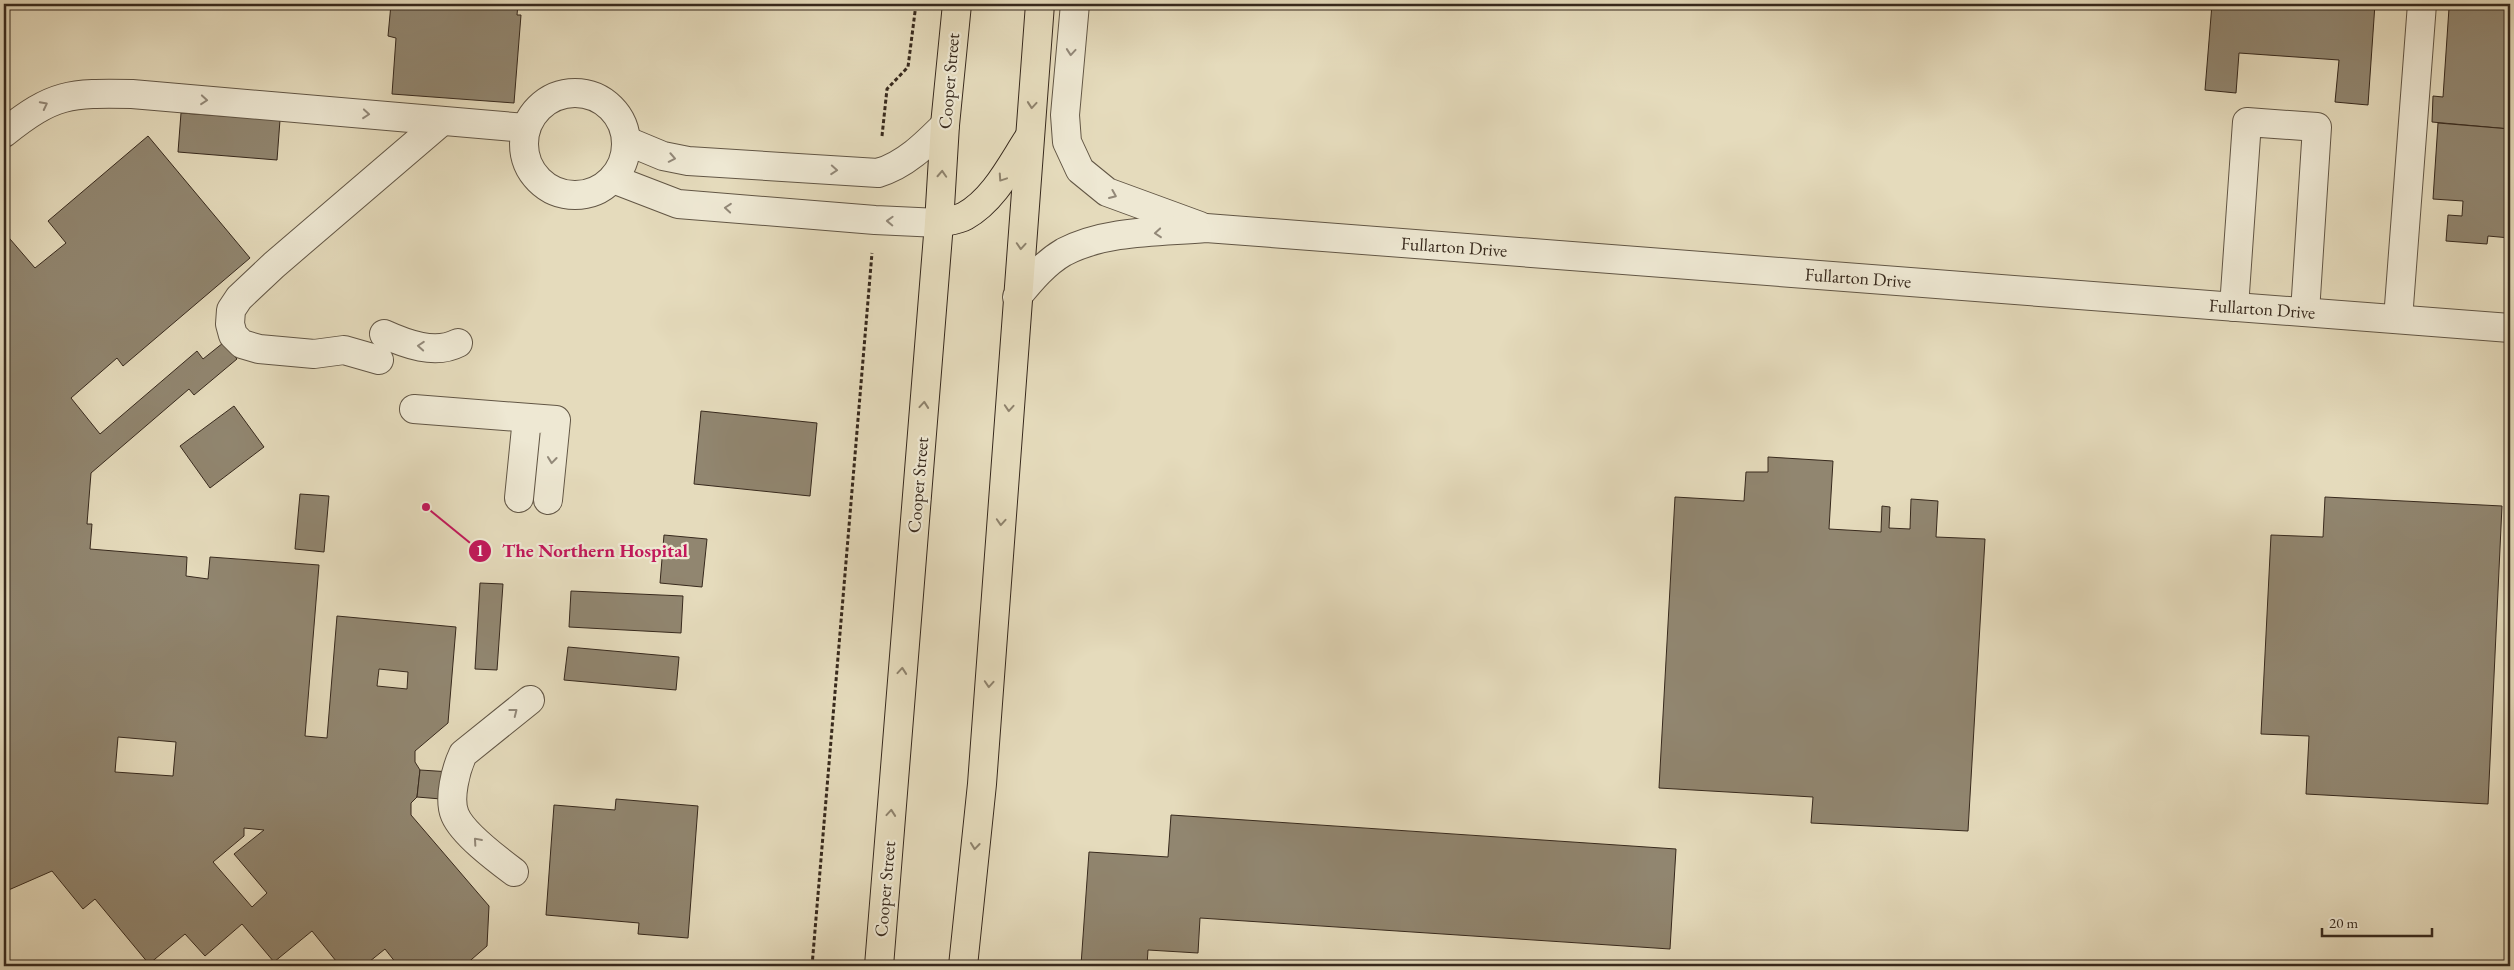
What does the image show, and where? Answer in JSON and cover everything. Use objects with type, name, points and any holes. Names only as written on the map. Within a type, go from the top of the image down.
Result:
[{"type":"main road","name":"Cooper Street","points":[[879,966],[939,223],[945,125],[957,4]]},
{"type":"main road","points":[[963,966],[982,784],[1040,4]]},
{"type":"main road","points":[[939,223],[964,217],[977,208],[994,191],[1029,138]]},
{"type":"street","name":"Fullarton Drive","points":[[1075,4],[1065,115],[1067,142],[1080,170],[1107,192],[1206,228]]},
{"type":"street","points":[[2398,319],[2422,4]]},
{"type":"street","points":[[573,92],[588,94],[603,100],[615,111],[623,125],[627,141],[621,168],[613,179],[600,190],[584,195],[567,195],[551,190],[538,179],[530,168],[524,149],[526,128],[533,114],[550,99],[573,92]]},
{"type":"street","points":[[4,133],[41,105],[65,96],[90,93],[132,94],[526,128]]},
{"type":"street","points":[[379,360],[344,350],[314,354],[259,349],[242,344],[233,335],[230,324],[232,310],[239,298],[274,265],[441,122]]},
{"type":"street","points":[[2234,307],[2247,122],[2317,127],[2305,312]]},
{"type":"street","points":[[627,141],[663,156],[688,161],[878,173],[888,170],[918,152],[945,125]]},
{"type":"street","points":[[613,179],[678,204],[875,220],[939,223]]},
{"type":"street","name":"Fullarton Drive","points":[[1017,297],[1047,264],[1064,252],[1094,240],[1206,228],[2510,328]]},
{"type":"street","points":[[414,409],[556,420],[548,500]]},
{"type":"street","points":[[519,498],[528,418]]},
{"type":"street","points":[[514,872],[487,853],[455,816],[454,794],[458,764],[463,754],[530,700]]},
{"type":"path","points":[[878,173],[887,89],[908,67],[916,4]]},
{"type":"path","points":[[812,966],[875,220]]},
{"type":"building","points":[[391,4],[518,4],[517,15],[521,15],[514,103],[392,94],[396,38],[388,36]]},
{"type":"building","points":[[2212,4],[2375,4],[2368,105],[2335,102],[2339,60],[2239,53],[2236,93],[2205,90]]},
{"type":"building","points":[[2441,4],[2510,4],[2510,129],[2432,122],[2433,96],[2443,97],[2449,8],[2440,8]]},
{"type":"building","points":[[181,113],[280,120],[277,160],[178,152]]},
{"type":"building","points":[[2438,123],[2510,129],[2510,238],[2488,236],[2487,244],[2446,241],[2448,215],[2462,216],[2463,201],[2433,199]]},
{"type":"building","points":[[148,136],[250,258],[123,366],[117,358],[71,398],[100,434],[197,351],[203,359],[223,343],[237,359],[194,395],[189,389],[91,473],[87,524],[92,524],[90,549],[187,557],[186,576],[208,579],[210,557],[319,565],[305,736],[327,738],[337,616],[456,627],[448,723],[415,751],[415,762],[420,770],[417,797],[411,803],[411,815],[489,906],[487,946],[464,966],[392,966],[396,963],[385,949],[364,966],[340,966],[312,931],[274,962],[242,924],[205,956],[185,934],[149,964],[95,899],[83,909],[52,871],[4,892],[4,232],[35,268],[66,243],[48,221]],"holes":[[[379,669],[408,672],[407,689],[377,686]],[[118,737],[176,742],[173,776],[115,772]],[[244,828],[264,830],[234,854],[267,893],[252,907],[213,862],[244,836]]]},
{"type":"building","points":[[234,406],[264,447],[210,488],[180,446]]},
{"type":"building","points":[[701,411],[817,423],[810,496],[694,484]]},
{"type":"building","points":[[1768,457],[1833,461],[1829,529],[1881,532],[1882,506],[1890,507],[1889,528],[1910,529],[1911,499],[1938,501],[1936,537],[1985,539],[1968,831],[1811,823],[1813,797],[1659,788],[1675,497],[1744,501],[1746,472],[1768,472]]},
{"type":"building","points":[[300,494],[329,496],[324,552],[295,549]]},
{"type":"building","points":[[2325,497],[2502,506],[2488,804],[2306,794],[2309,736],[2261,734],[2271,535],[2323,537]]},
{"type":"building","points":[[664,535],[707,539],[702,587],[660,583]]},
{"type":"building","points":[[480,583],[503,584],[497,670],[475,669]]},
{"type":"building","points":[[571,591],[683,596],[681,633],[569,627]]},
{"type":"building","points":[[568,647],[679,657],[676,690],[564,680]]},
{"type":"building","points":[[420,770],[467,773],[465,801],[417,797]]},
{"type":"building","points":[[616,799],[698,806],[688,938],[638,934],[639,923],[546,915],[554,805],[615,810]]},
{"type":"building","points":[[1171,815],[1676,849],[1670,949],[1200,918],[1198,953],[1148,950],[1147,966],[1081,965],[1089,852],[1168,857]]},
{"type":"place","name":"The Northern Hospital","points":[[426,507]]}]
